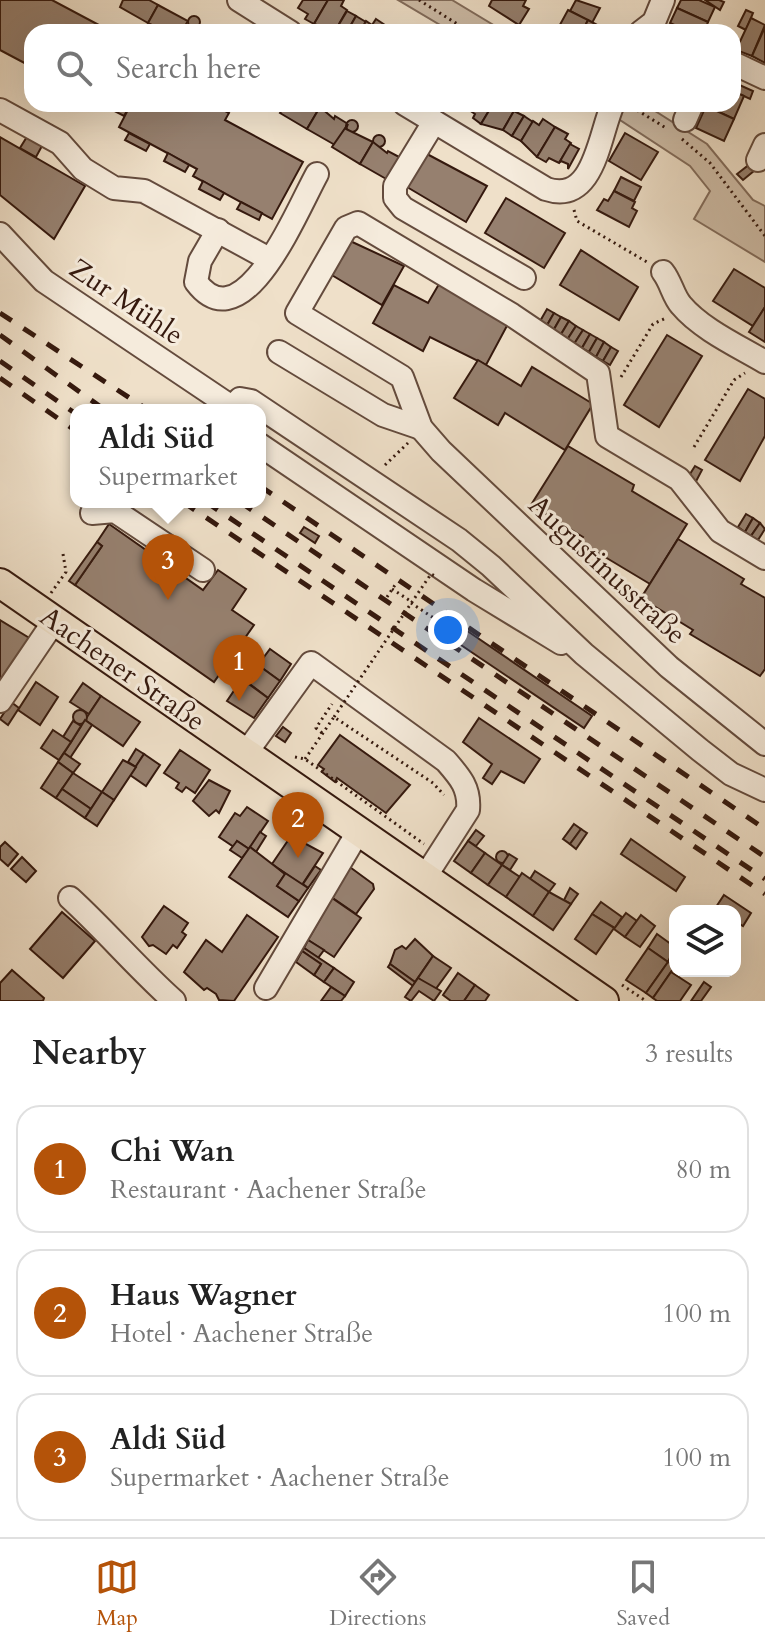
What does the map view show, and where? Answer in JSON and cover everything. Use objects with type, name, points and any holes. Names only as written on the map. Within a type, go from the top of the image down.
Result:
[{"type":"main road","name":"Aachener Straße","points":[[0,583],[52,608],[246,753],[604,1001]]},
{"type":"street","points":[[239,0],[277,24]]},
{"type":"street","points":[[652,24],[663,0]]},
{"type":"street","points":[[741,67],[765,78]]},
{"type":"street","points":[[0,110],[60,143],[83,169],[114,188],[144,191],[269,259]]},
{"type":"street","points":[[418,112],[546,189],[559,193],[570,191],[585,177],[608,127],[611,112]]},
{"type":"street","points":[[434,122],[395,186],[395,198],[403,208],[524,278]]},
{"type":"street","points":[[218,230],[200,261],[196,282],[206,296],[220,301],[236,299],[250,286],[269,259],[317,174]]},
{"type":"street","points":[[421,428],[402,377],[297,313],[346,228],[358,223],[512,315],[598,373],[607,436],[679,479],[720,531],[765,558]]},
{"type":"street","name":"Zur Mühle","points":[[0,234],[44,281],[224,404]]},
{"type":"street","points":[[663,272],[673,286],[677,301],[688,313],[760,359]]},
{"type":"street","points":[[279,352],[383,415],[421,428]]},
{"type":"street","points":[[234,404],[240,399],[255,404]]},
{"type":"street","points":[[266,411],[459,540],[584,654],[731,774],[765,790]]},
{"type":"street","name":"Augustinusstraße","points":[[421,428],[512,521],[669,667],[765,744]]},
{"type":"street","points":[[266,449],[474,590],[548,637],[584,654]]},
{"type":"street","points":[[92,513],[115,511],[203,570]]},
{"type":"street","points":[[0,701],[52,608]]},
{"type":"street","points":[[246,753],[311,663],[446,761],[464,781],[469,798],[468,810],[425,877]]},
{"type":"street","points":[[266,988],[358,832]]},
{"type":"street","points":[[70,898],[118,942],[126,958],[174,1001]]},
{"type":"path","points":[[419,0],[457,24]]},
{"type":"path","points":[[650,112],[681,122],[765,236]]},
{"type":"path","points":[[570,191],[577,221],[663,272]]},
{"type":"path","points":[[620,379],[653,324],[666,318],[677,301]]},
{"type":"path","points":[[694,447],[734,380],[760,359]]},
{"type":"path","points":[[52,608],[66,572],[63,554]]},
{"type":"path","points":[[305,759],[431,574],[435,576]]},
{"type":"path","points":[[387,597],[397,582]]},
{"type":"path","points":[[392,589],[455,632],[460,624]]},
{"type":"path","points":[[323,733],[316,728],[343,687]]},
{"type":"path","points":[[334,717],[433,783],[448,803]]},
{"type":"shaded area","points":[[398,0],[452,0],[492,24],[438,24]]},
{"type":"shaded area","points":[[619,112],[657,112],[707,144],[753,200],[765,206],[765,262],[694,219],[710,191],[690,166],[617,118]]},
{"type":"building","points":[[0,0],[52,0],[97,24],[24,24],[24,63],[0,50]]},
{"type":"building","points":[[123,0],[149,0],[158,5],[148,23],[120,7]]},
{"type":"building","points":[[303,0],[328,0],[314,24],[305,19],[308,14],[298,8]]},
{"type":"building","points":[[328,0],[344,0],[341,6],[347,10],[339,24],[314,24]]},
{"type":"building","points":[[492,0],[526,0],[523,6],[529,9],[517,24],[489,6]]},
{"type":"building","points":[[576,0],[600,8],[592,23],[570,11]]},
{"type":"building","points":[[681,0],[699,0],[715,7],[708,22],[677,8]]},
{"type":"building","points":[[705,0],[719,0],[724,2],[720,10]]},
{"type":"building","points":[[158,5],[188,21],[186,24],[148,23]]},
{"type":"building","points":[[677,8],[708,22],[707,24],[670,23]]},
{"type":"building","points":[[568,10],[588,20],[586,24],[560,24]]},
{"type":"building","points":[[746,10],[753,13],[746,30],[739,24]]},
{"type":"building","points":[[347,11],[356,16],[352,24],[339,24]]},
{"type":"building","points":[[356,16],[366,22],[365,24],[352,24]]},
{"type":"building","points":[[189,17],[199,17],[200,24],[188,24]]},
{"type":"building","points":[[751,18],[765,25],[752,56],[741,52],[741,39]]},
{"type":"building","points":[[765,27],[765,63],[752,56]]},
{"type":"building","points":[[741,86],[753,91],[750,99],[741,95]]},
{"type":"building","points":[[127,112],[227,112],[225,120],[303,162],[272,219],[193,176],[197,169],[119,127]]},
{"type":"building","points":[[281,112],[317,112],[307,129]]},
{"type":"building","points":[[317,112],[326,112],[348,124],[335,145],[307,129]]},
{"type":"building","points":[[472,112],[488,112],[481,124],[473,118],[475,114]]},
{"type":"building","points":[[488,112],[513,112],[503,130],[481,124]]},
{"type":"building","points":[[513,112],[524,116],[512,136],[503,130]]},
{"type":"building","points":[[703,112],[719,112],[734,119],[724,141],[696,128]]},
{"type":"building","points":[[719,112],[737,112],[734,119]]},
{"type":"building","points":[[524,116],[533,122],[521,141],[512,136]]},
{"type":"building","points":[[543,119],[555,127],[537,157],[521,141],[533,121],[539,125]]},
{"type":"building","points":[[352,120],[358,126],[352,132],[346,126]]},
{"type":"building","points":[[348,124],[346,129],[373,142],[360,164],[332,147]]},
{"type":"building","points":[[555,127],[568,134],[565,139],[571,143],[559,163],[549,158],[546,162],[537,157]]},
{"type":"building","points":[[129,133],[150,144],[146,151],[125,140]]},
{"type":"building","points":[[625,133],[658,152],[641,180],[609,161]]},
{"type":"building","points":[[28,135],[43,144],[36,157],[20,148]]},
{"type":"building","points":[[374,136],[384,136],[384,146],[374,146]]},
{"type":"building","points":[[0,137],[85,186],[54,239],[0,195]]},
{"type":"building","points":[[373,142],[387,153],[401,158],[388,180],[360,164]]},
{"type":"building","points":[[570,144],[579,149],[568,169],[568,164],[559,163]]},
{"type":"building","points":[[168,153],[189,165],[185,172],[164,161]]},
{"type":"building","points":[[427,154],[487,186],[466,222],[407,187]]},
{"type":"building","points":[[750,164],[755,170],[743,180],[737,174]]},
{"type":"building","points":[[621,177],[641,187],[634,201],[614,191]]},
{"type":"building","points":[[203,181],[224,193],[220,200],[199,189]]},
{"type":"building","points":[[614,191],[635,202],[632,208],[637,211],[629,227],[597,210]]},
{"type":"building","points":[[506,198],[565,233],[544,268],[485,233]]},
{"type":"building","points":[[241,202],[262,213],[259,220],[237,209]]},
{"type":"building","points":[[348,240],[404,266],[382,305],[330,274]]},
{"type":"building","points":[[581,250],[638,287],[619,320],[560,285]]},
{"type":"building","points":[[734,269],[765,288],[765,307],[753,326],[713,301]]},
{"type":"building","points":[[439,284],[509,322],[486,365],[430,337],[423,351],[373,323],[394,285],[428,303]]},
{"type":"building","points":[[765,307],[765,342],[749,332]]},
{"type":"building","points":[[547,309],[554,313],[546,327],[539,323]]},
{"type":"building","points":[[554,313],[561,317],[553,331],[546,327]]},
{"type":"building","points":[[561,317],[569,321],[560,336],[553,331]]},
{"type":"building","points":[[569,321],[576,326],[567,340],[560,336]]},
{"type":"building","points":[[576,326],[583,330],[574,344],[567,340]]},
{"type":"building","points":[[583,330],[590,334],[582,348],[574,344]]},
{"type":"building","points":[[590,334],[597,338],[589,352],[582,348]]},
{"type":"building","points":[[667,335],[702,356],[659,427],[624,405]]},
{"type":"building","points":[[597,338],[604,342],[596,357],[589,352]]},
{"type":"building","points":[[604,342],[611,347],[603,361],[596,357]]},
{"type":"building","points":[[611,347],[618,351],[610,365],[603,361]]},
{"type":"building","points":[[478,360],[521,386],[532,367],[593,404],[565,450],[505,413],[498,425],[454,398]]},
{"type":"building","points":[[748,389],[765,399],[765,436],[740,481],[705,460]]},
{"type":"building","points":[[568,446],[634,485],[632,491],[687,524],[650,584],[580,542],[583,537],[531,505]]},
{"type":"building","points":[[695,466],[702,470],[693,487],[685,482]]},
{"type":"building","points":[[746,514],[753,518],[745,532],[738,527]]},
{"type":"building","points":[[753,518],[760,523],[751,536],[745,532]]},
{"type":"building","points":[[760,523],[765,529],[758,540],[751,536]]},
{"type":"building","points":[[109,524],[203,590],[218,570],[246,589],[232,610],[254,625],[214,682],[75,585],[102,546],[97,542]]},
{"type":"building","points":[[304,527],[319,536],[315,543],[300,533]]},
{"type":"building","points":[[678,539],[744,579],[741,584],[765,598],[765,669],[760,676],[690,634],[693,630],[641,598]]},
{"type":"building","points":[[97,542],[102,546],[75,585],[69,581]]},
{"type":"building","points":[[0,620],[31,639],[0,683]]},
{"type":"building","points":[[463,628],[592,716],[584,728],[455,641]]},
{"type":"building","points":[[270,649],[291,664],[280,681],[258,665]]},
{"type":"building","points":[[258,665],[280,681],[268,698],[247,682]]},
{"type":"building","points":[[242,679],[268,698],[254,718],[227,701]]},
{"type":"building","points":[[36,682],[58,697],[40,725],[18,710]]},
{"type":"building","points":[[83,683],[101,696],[89,714],[70,702]]},
{"type":"building","points":[[101,696],[140,722],[123,746],[85,720]]},
{"type":"building","points":[[11,702],[19,708],[8,725],[0,719]]},
{"type":"building","points":[[80,710],[87,717],[80,724],[73,717]]},
{"type":"building","points":[[479,718],[540,759],[524,783],[501,771],[492,784],[483,778],[492,764],[463,742]]},
{"type":"building","points":[[85,720],[92,725],[70,758],[64,753]]},
{"type":"building","points":[[73,721],[81,726],[71,742],[63,737]]},
{"type":"building","points":[[283,727],[291,733],[285,742],[276,736]]},
{"type":"building","points":[[53,730],[71,742],[59,760],[41,748]]},
{"type":"building","points":[[340,735],[410,785],[386,813],[337,778],[335,782],[322,772],[324,769],[318,765]]},
{"type":"building","points":[[136,749],[144,754],[136,767],[128,762]]},
{"type":"building","points":[[180,750],[210,770],[195,793],[186,787],[182,792],[176,788],[179,783],[164,773]]},
{"type":"building","points":[[64,753],[80,764],[73,773],[58,762]]},
{"type":"building","points":[[144,754],[160,765],[146,786],[130,775]]},
{"type":"building","points":[[123,760],[136,767],[114,800],[102,792]]},
{"type":"building","points":[[58,762],[73,773],[56,798],[41,788]]},
{"type":"building","points":[[73,773],[102,792],[91,809],[62,789]]},
{"type":"building","points":[[209,780],[230,791],[219,813],[216,810],[209,816],[193,801]]},
{"type":"building","points":[[62,789],[91,809],[85,818],[56,798]]},
{"type":"building","points":[[102,792],[114,800],[97,826],[85,818]]},
{"type":"building","points":[[247,807],[268,821],[249,849],[237,841],[234,847],[219,837],[235,813],[240,816]]},
{"type":"building","points":[[574,824],[581,829],[570,844],[563,839]]},
{"type":"building","points":[[581,829],[587,833],[576,849],[570,844]]},
{"type":"building","points":[[476,830],[484,836],[476,846],[468,841]]},
{"type":"building","points":[[260,832],[266,836],[256,852],[250,847]]},
{"type":"building","points":[[291,836],[323,853],[302,885],[272,864]]},
{"type":"building","points":[[631,839],[685,877],[676,891],[621,854]]},
{"type":"building","points":[[237,841],[249,849],[242,858],[230,850]]},
{"type":"building","points":[[468,841],[485,853],[471,873],[454,861]]},
{"type":"building","points":[[5,842],[18,854],[8,866],[0,859],[0,847]]},
{"type":"building","points":[[250,847],[285,874],[277,886],[299,901],[288,917],[229,877]]},
{"type":"building","points":[[497,852],[507,852],[507,862],[497,862]]},
{"type":"building","points":[[485,853],[502,865],[488,885],[471,873]]},
{"type":"building","points":[[509,854],[517,859],[510,870],[502,865]]},
{"type":"building","points":[[22,857],[36,871],[26,882],[11,869]]},
{"type":"building","points":[[343,862],[373,884],[374,889],[356,914],[324,892]]},
{"type":"building","points":[[502,865],[520,877],[506,897],[488,885]]},
{"type":"building","points":[[315,866],[321,870],[308,888],[303,884]]},
{"type":"building","points":[[279,869],[308,888],[299,901],[277,886],[285,874]]},
{"type":"building","points":[[535,871],[555,884],[549,892],[530,879]]},
{"type":"building","points":[[522,873],[549,892],[533,916],[506,897]]},
{"type":"building","points":[[570,888],[578,894],[571,904],[564,900]]},
{"type":"building","points":[[549,892],[571,904],[553,930],[533,916]]},
{"type":"building","points":[[724,895],[739,905],[717,905]]},
{"type":"building","points":[[332,898],[361,918],[334,957],[308,940]]},
{"type":"building","points":[[601,902],[622,917],[615,928],[592,914]]},
{"type":"building","points":[[164,906],[188,923],[182,932],[186,935],[177,948],[173,945],[166,954],[153,945],[149,946],[142,937]]},
{"type":"building","points":[[741,906],[751,913],[741,925]]},
{"type":"building","points":[[62,912],[95,941],[63,978],[30,949]]},
{"type":"building","points":[[626,913],[637,921],[625,937],[614,929]]},
{"type":"building","points":[[592,914],[614,928],[596,954],[575,939]]},
{"type":"building","points":[[247,915],[278,937],[234,1001],[219,1000],[216,994],[207,988],[204,990],[184,972],[206,940],[222,952]]},
{"type":"building","points":[[641,915],[655,926],[640,947],[625,937]]},
{"type":"building","points":[[657,934],[669,943],[668,962],[648,948]]},
{"type":"building","points":[[415,939],[433,956],[415,982],[390,964],[395,950],[402,946],[406,949]]},
{"type":"building","points":[[308,940],[324,950],[318,958],[304,948]]},
{"type":"building","points":[[304,948],[334,968],[324,982],[314,975],[321,964],[302,951]]},
{"type":"building","points":[[648,948],[668,962],[646,993],[626,980]]},
{"type":"building","points":[[302,951],[321,964],[314,975],[296,962]]},
{"type":"building","points":[[433,956],[451,968],[435,990],[418,978]]},
{"type":"building","points":[[669,963],[669,975],[653,998],[646,993]]},
{"type":"building","points":[[390,964],[415,982],[413,986],[388,967]]},
{"type":"building","points":[[334,968],[354,982],[345,996],[324,982]]},
{"type":"building","points":[[12,970],[44,998],[43,1001],[0,1001],[0,983]]},
{"type":"building","points":[[458,973],[475,985],[464,1001],[451,1001],[443,995]]},
{"type":"building","points":[[669,975],[691,985],[680,1001],[657,1001],[653,998]]},
{"type":"building","points":[[418,978],[441,991],[434,1001],[419,991],[411,1001],[405,997]]},
{"type":"building","points":[[704,982],[711,987],[701,1001],[691,1001]]},
{"type":"building","points":[[475,985],[489,995],[485,1001],[464,1001]]},
{"type":"building","points":[[331,987],[345,996],[341,1001],[321,1001]]},
{"type":"railway","points":[[0,313],[139,404]]},
{"type":"railway","points":[[0,335],[97,404]]},
{"type":"railway","points":[[0,361],[70,410]]},
{"type":"railway","points":[[0,378],[70,427]]},
{"type":"railway","points":[[266,490],[765,829]]},
{"type":"railway","points":[[192,508],[765,894]]},
{"type":"railway","points":[[215,508],[765,879]]},
{"type":"railway","points":[[249,508],[765,857]]},
{"type":"place","name":"Aldi Süd","points":[[168,600]]},
{"type":"place","name":"Chi Wan","points":[[239,701]]},
{"type":"place","name":"Haus Wagner","points":[[298,858]]}]
